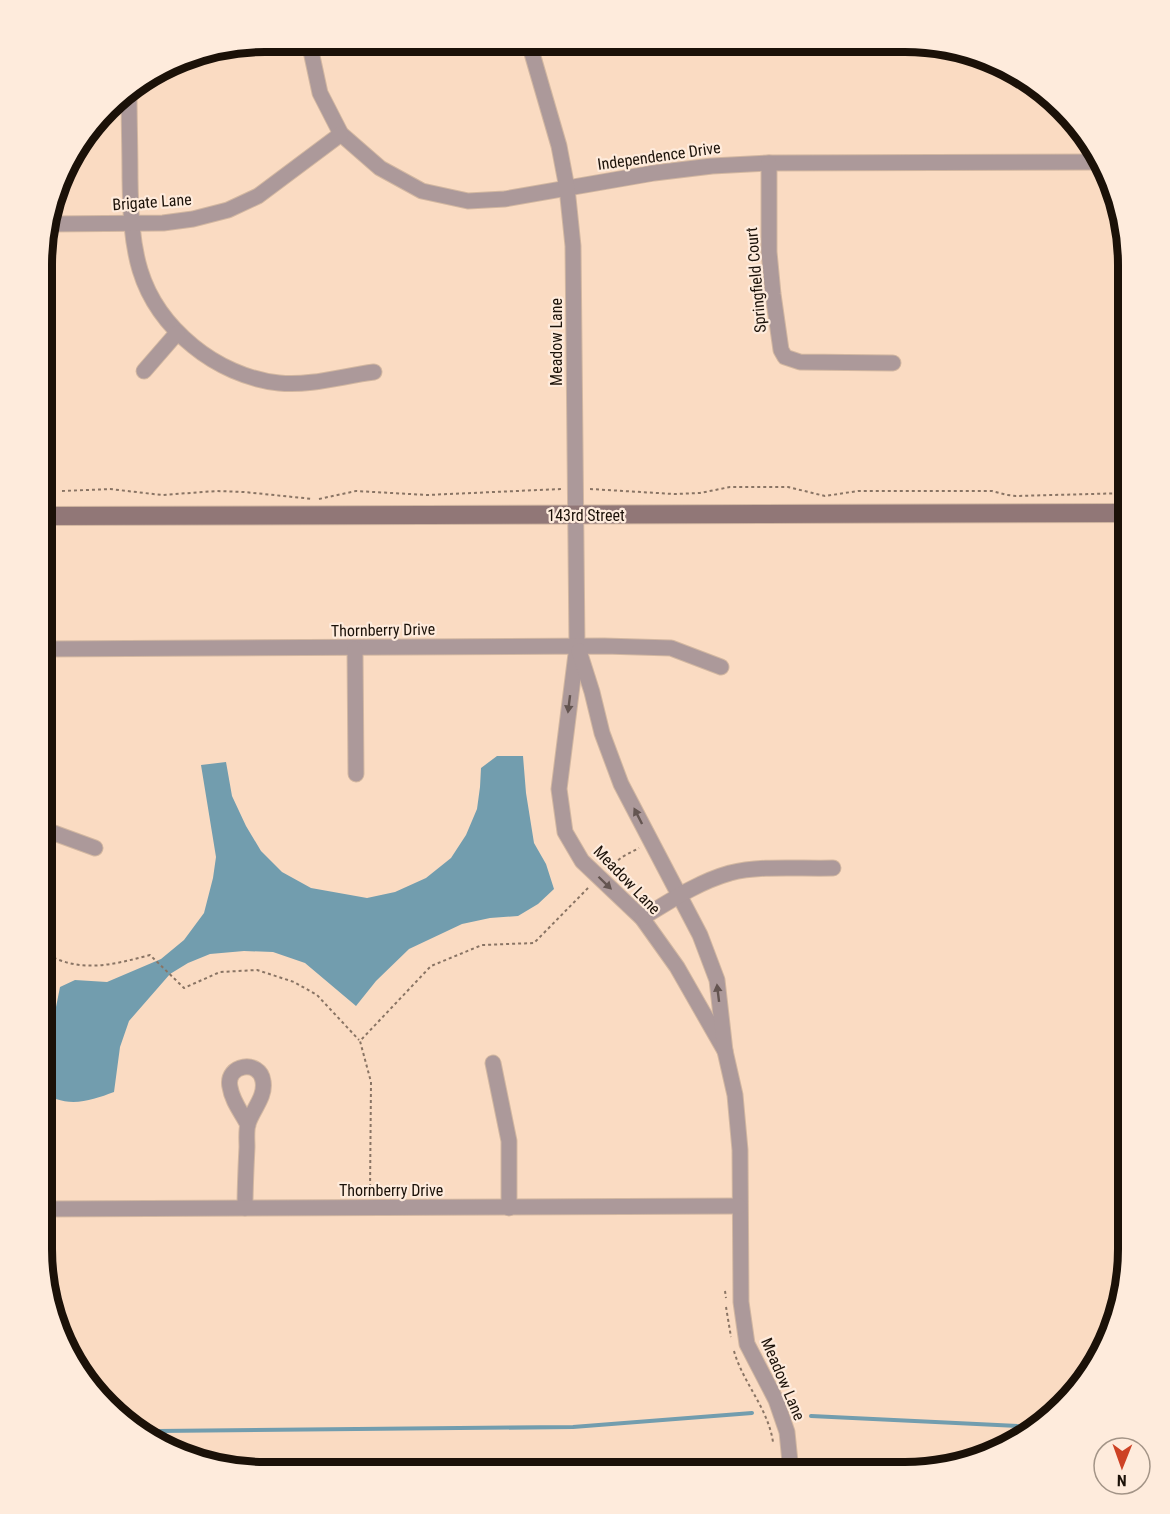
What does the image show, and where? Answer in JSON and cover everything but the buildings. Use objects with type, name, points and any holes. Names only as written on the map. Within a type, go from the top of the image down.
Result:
[{"type":"street","name":"Independence Drive","points":[[311,53],[320,93],[341,134],[380,168],[422,191],[468,201],[505,199],[654,173],[712,166],[769,163],[1091,162]]},
{"type":"street","name":"Meadow Lane","points":[[532,53],[559,146],[567,188],[573,246],[577,646],[559,789],[565,832],[582,861],[642,918],[677,967],[725,1051]]},
{"type":"street","points":[[129,102],[130,223],[134,253],[144,282],[158,309],[177,333],[207,357],[232,370],[278,383],[316,383],[374,372]]},
{"type":"street","name":"Brigate Lane","points":[[57,224],[163,223],[193,219],[228,210],[258,196],[341,134]]},
{"type":"street","name":"Springfield Court","points":[[769,163],[769,252],[781,350],[785,357],[800,362],[893,363]]},
{"type":"street","points":[[144,371],[177,333]]},
{"type":"street","name":"143rd Street","points":[[52,516],[1118,513]]},
{"type":"street","name":"Meadow Lane","points":[[577,646],[602,733],[621,784],[700,935],[717,980],[725,1051],[735,1095],[740,1150],[741,1302],[747,1344],[776,1400],[787,1432],[790,1462]]},
{"type":"street","name":"Thornberry Drive","points":[[52,649],[577,646],[671,648],[721,667]]},
{"type":"street","points":[[355,649],[356,774]]},
{"type":"street","points":[[52,832],[95,848]]},
{"type":"street","points":[[642,918],[678,895],[709,880],[732,873],[833,868]]},
{"type":"street","points":[[493,1063],[509,1141],[509,1208]]},
{"type":"street","points":[[245,1208],[248,1125]]},
{"type":"street","name":"Thornberry Drive","points":[[52,1209],[739,1206]]},
{"type":"path","points":[[62,491],[110,489],[162,495],[217,491],[316,499],[356,491],[428,495],[576,489],[674,494],[730,488],[788,487],[825,496],[869,491],[992,490],[1007,495],[1118,493]]},
{"type":"path","points":[[360,1041],[431,966],[482,945],[534,943],[622,857],[651,842]]},
{"type":"path","points":[[52,957],[58,961],[100,967],[150,955],[184,988],[220,972],[257,970],[294,982],[317,994],[360,1041],[371,1082],[370,1208]]},
{"type":"water","points":[[497,756],[523,756],[534,843],[546,864],[554,889],[538,904],[518,916],[490,918],[462,924],[409,949],[376,981],[356,1006],[305,963],[273,952],[244,951],[210,954],[170,974],[129,1021],[120,1047],[114,1092],[78,1102],[56,1099],[56,1007],[60,987],[75,980],[107,982],[161,959],[184,940],[204,913],[216,857],[201,765],[226,762],[232,796],[246,826],[261,851],[282,872],[311,888],[367,898],[395,892],[426,878],[451,858],[466,835],[477,809],[481,768]]},
{"type":"waterway","points":[[156,1431],[573,1427],[752,1413]]},
{"type":"waterway","points":[[811,1416],[1022,1426]]}]
